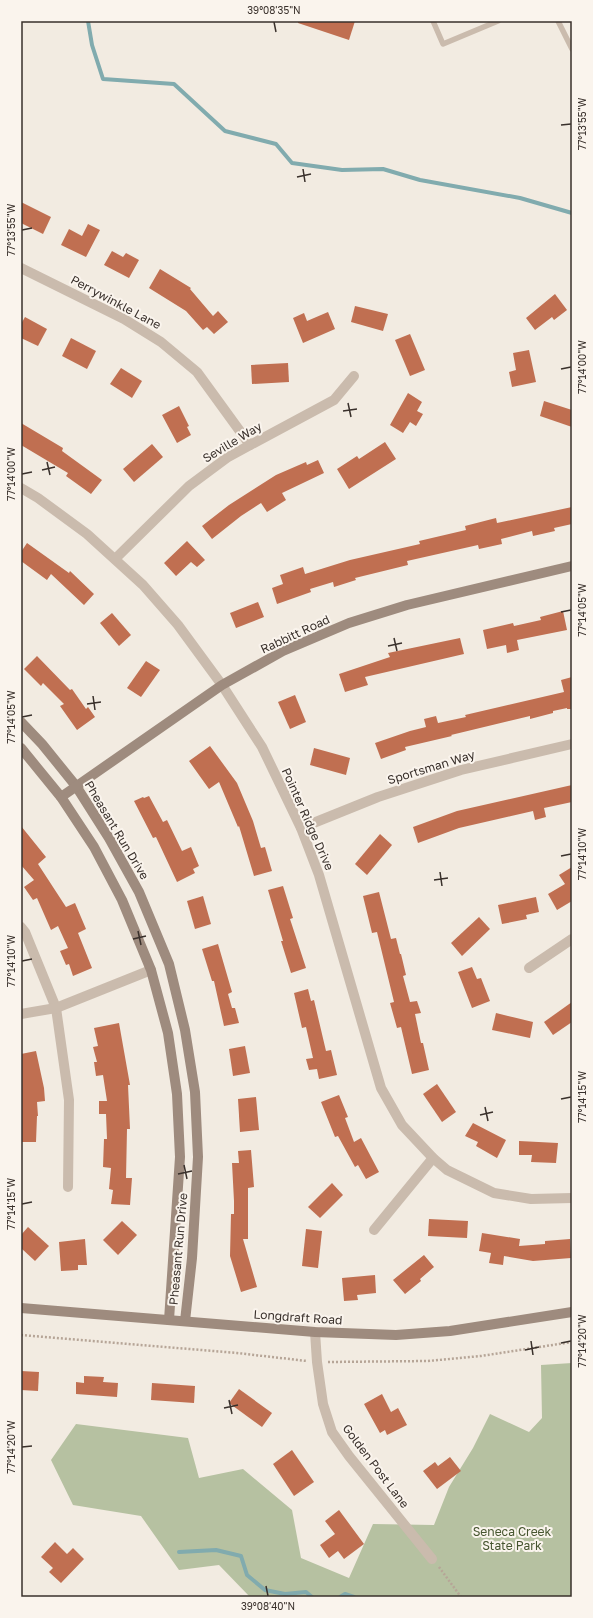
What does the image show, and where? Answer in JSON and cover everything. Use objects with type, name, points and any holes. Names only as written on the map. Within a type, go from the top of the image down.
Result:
[{"type":"street","name":"Perrywinkle Lane","points":[[21,268],[124,319],[161,342],[197,372],[250,445]]},
{"type":"street","name":"Seville Way","points":[[115,559],[189,486],[228,457],[334,400],[354,376]]},
{"type":"street","name":"Pointer Ridge Drive","points":[[21,488],[38,498],[87,534],[143,585],[178,624],[222,686],[262,747],[301,828],[319,875],[381,1088],[402,1125],[433,1158],[447,1170],[494,1193],[531,1199],[572,1198]]},
{"type":"street","name":"Rabbitt Road","points":[[61,797],[222,686],[283,651],[349,623],[407,606],[572,566]]},
{"type":"street","name":"Pheasant Run Drive","points":[[21,722],[42,744],[76,786],[109,838],[139,892],[169,964],[186,1030],[195,1092],[198,1157],[192,1258],[185,1321]]},
{"type":"street","name":"Sportsman Way","points":[[301,828],[378,797],[461,770],[572,744]]},
{"type":"street","name":"Pheasant Run Drive","points":[[21,748],[61,797],[94,847],[122,900],[152,970],[168,1033],[177,1094],[180,1157],[169,1320]]},
{"type":"street","points":[[21,927],[25,932],[56,1008],[69,1100],[68,1187]]},
{"type":"street","points":[[529,968],[572,939]]},
{"type":"street","points":[[21,1014],[56,1008],[152,970]]},
{"type":"street","points":[[374,1230],[433,1158]]},
{"type":"street","name":"Longdraft Road","points":[[21,1308],[315,1332],[396,1335],[450,1331],[572,1312]]},
{"type":"street","name":"Golden Post Lane","points":[[315,1332],[317,1362],[323,1404],[332,1432],[349,1456],[432,1559]]},
{"type":"lane","points":[[433,21],[443,44],[498,21]]},
{"type":"lane","points":[[558,21],[572,49]]},
{"type":"path","points":[[21,1335],[237,1353],[317,1362],[371,1363],[428,1362],[481,1356],[572,1342]]},
{"type":"path","points":[[432,1559],[461,1597]]},
{"type":"green space","name":"Seneca Creek State Park","points":[[572,1363],[572,1597],[250,1597],[219,1565],[179,1570],[141,1516],[73,1505],[51,1460],[76,1424],[188,1438],[199,1478],[243,1469],[292,1510],[301,1558],[349,1578],[373,1524],[434,1525],[449,1487],[473,1448],[490,1414],[529,1432],[542,1418],[541,1365]]},
{"type":"building","points":[[298,21],[355,21],[349,40],[298,23]]},
{"type":"building","points":[[21,202],[51,217],[43,234],[21,223]]},
{"type":"building","points":[[88,224],[100,230],[86,257],[61,245],[69,229],[82,236]]},
{"type":"building","points":[[112,251],[123,257],[126,253],[139,260],[129,278],[104,265]]},
{"type":"building","points":[[160,269],[191,288],[190,289],[213,316],[218,311],[228,322],[214,334],[207,327],[203,330],[186,311],[149,288]]},
{"type":"building","points":[[555,294],[567,310],[554,320],[552,317],[535,330],[526,318]]},
{"type":"building","points":[[355,306],[388,314],[383,331],[351,322]]},
{"type":"building","points":[[328,312],[335,329],[303,343],[293,318],[304,313],[307,321]]},
{"type":"building","points":[[25,317],[47,329],[38,346],[21,338],[21,324]]},
{"type":"building","points":[[410,334],[425,370],[410,376],[395,340]]},
{"type":"building","points":[[71,338],[96,351],[87,369],[62,356]]},
{"type":"building","points":[[529,350],[536,382],[512,387],[509,372],[516,370],[513,353]]},
{"type":"building","points":[[288,363],[289,382],[252,384],[251,365]]},
{"type":"building","points":[[121,368],[142,381],[132,398],[110,384]]},
{"type":"building","points":[[408,393],[422,402],[417,411],[423,414],[416,426],[410,422],[403,433],[390,425]]},
{"type":"building","points":[[544,401],[572,410],[572,427],[540,416]]},
{"type":"building","points":[[179,406],[189,426],[187,427],[191,435],[177,443],[162,415]]},
{"type":"building","points":[[21,423],[63,448],[62,451],[102,480],[91,494],[66,476],[68,473],[21,445]]},
{"type":"building","points":[[385,442],[396,459],[349,489],[337,469],[357,456],[359,459]]},
{"type":"building","points":[[152,444],[163,457],[134,482],[123,469]]},
{"type":"building","points":[[318,460],[324,473],[282,493],[286,500],[267,512],[261,503],[241,516],[212,539],[202,526],[229,505],[276,475],[306,462],[307,465]]},
{"type":"building","points":[[572,507],[572,524],[554,528],[555,531],[533,536],[532,531],[501,539],[502,544],[479,549],[478,545],[407,561],[408,565],[355,578],[356,580],[334,587],[333,582],[310,589],[311,592],[277,604],[272,588],[283,584],[280,575],[303,567],[305,574],[350,560],[420,544],[419,541],[466,530],[465,526],[496,518],[497,523]]},
{"type":"building","points":[[187,541],[205,560],[197,567],[191,562],[176,576],[164,563]]},
{"type":"building","points":[[27,543],[69,573],[70,571],[94,594],[84,605],[51,574],[47,580],[21,561],[21,552]]},
{"type":"building","points":[[258,602],[264,617],[236,628],[230,613]]},
{"type":"building","points":[[563,611],[567,630],[517,640],[519,650],[507,653],[506,645],[487,649],[483,630],[513,623],[514,626],[541,620],[540,617]]},
{"type":"building","points":[[112,613],[131,635],[119,646],[100,623]]},
{"type":"building","points":[[460,638],[464,654],[365,677],[368,685],[345,692],[339,674],[390,657],[388,653]]},
{"type":"building","points":[[37,656],[70,690],[72,689],[86,709],[88,707],[95,717],[77,730],[60,706],[64,704],[43,683],[41,686],[24,669]]},
{"type":"building","points":[[146,661],[160,670],[141,697],[127,688]]},
{"type":"building","points":[[572,677],[572,709],[567,708],[553,711],[553,713],[530,719],[530,716],[405,747],[406,750],[381,759],[375,743],[426,727],[424,719],[436,716],[438,723],[466,717],[465,715],[564,692],[561,680]]},
{"type":"building","points":[[295,695],[306,722],[290,729],[278,702]]},
{"type":"building","points":[[210,746],[237,783],[253,821],[261,848],[265,847],[272,871],[254,876],[239,826],[238,827],[219,782],[209,789],[189,761]]},
{"type":"building","points":[[314,748],[350,758],[346,775],[310,765]]},
{"type":"building","points":[[572,785],[572,802],[544,808],[546,817],[535,820],[533,811],[459,828],[418,843],[413,827],[457,811]]},
{"type":"building","points":[[149,796],[163,822],[167,820],[182,851],[191,847],[199,866],[193,869],[195,873],[177,882],[156,837],[153,838],[134,801]]},
{"type":"building","points":[[21,826],[46,857],[38,864],[66,907],[75,903],[86,929],[78,933],[92,968],[73,976],[69,964],[66,965],[60,951],[68,948],[58,926],[51,930],[37,898],[33,900],[24,887],[34,880],[21,865]]},
{"type":"building","points":[[380,834],[392,845],[367,875],[355,864]]},
{"type":"building","points":[[572,867],[572,901],[557,910],[548,894],[565,884],[559,875]]},
{"type":"building","points":[[283,886],[293,918],[290,919],[306,968],[291,973],[268,890]]},
{"type":"building","points":[[379,892],[391,939],[396,938],[401,954],[406,975],[403,976],[410,1002],[417,1001],[421,1013],[415,1014],[421,1043],[423,1043],[429,1070],[412,1074],[401,1027],[397,1028],[390,1003],[394,1002],[377,932],[372,933],[363,896]]},
{"type":"building","points":[[203,896],[211,924],[195,929],[187,901]]},
{"type":"building","points":[[536,897],[539,912],[526,915],[527,919],[502,924],[498,905]]},
{"type":"building","points":[[479,917],[490,929],[462,956],[451,943]]},
{"type":"building","points":[[218,944],[232,992],[228,994],[232,1008],[235,1008],[239,1023],[224,1026],[214,981],[212,981],[202,949]]},
{"type":"building","points":[[472,967],[477,979],[481,978],[490,1001],[472,1008],[458,972]]},
{"type":"building","points":[[308,989],[311,1001],[314,1000],[326,1051],[331,1050],[337,1075],[319,1079],[317,1069],[309,1070],[306,1059],[313,1058],[306,1027],[302,1028],[294,993]]},
{"type":"building","points":[[572,1002],[572,1022],[553,1035],[544,1022]]},
{"type":"building","points":[[496,1013],[533,1022],[530,1038],[492,1030]]},
{"type":"building","points":[[119,1023],[130,1085],[128,1085],[130,1129],[127,1129],[126,1178],[132,1178],[130,1205],[111,1204],[113,1190],[109,1189],[111,1168],[103,1167],[104,1139],[107,1139],[106,1114],[99,1114],[99,1101],[107,1101],[103,1075],[96,1076],[94,1062],[97,1062],[93,1047],[98,1046],[94,1028]]},
{"type":"building","points":[[245,1046],[250,1073],[233,1076],[229,1049]]},
{"type":"building","points":[[36,1051],[44,1088],[45,1101],[37,1102],[38,1116],[36,1142],[21,1142],[21,1054]]},
{"type":"building","points":[[437,1084],[456,1112],[442,1122],[423,1094]]},
{"type":"building","points":[[339,1095],[348,1117],[345,1118],[354,1142],[361,1138],[379,1172],[366,1179],[358,1165],[355,1167],[338,1136],[335,1137],[321,1102]]},
{"type":"building","points":[[256,1097],[259,1130],[240,1132],[238,1099]]},
{"type":"building","points":[[473,1123],[506,1140],[497,1158],[476,1146],[478,1142],[465,1136]]},
{"type":"building","points":[[519,1141],[558,1143],[556,1163],[531,1162],[532,1155],[519,1155]]},
{"type":"building","points":[[251,1150],[254,1187],[248,1188],[248,1239],[243,1239],[257,1287],[241,1292],[230,1256],[231,1214],[234,1214],[232,1163],[239,1163],[238,1151]]},
{"type":"building","points":[[332,1183],[343,1195],[320,1218],[308,1207]]},
{"type":"building","points":[[429,1219],[468,1221],[467,1238],[428,1236]]},
{"type":"building","points":[[122,1221],[137,1235],[118,1255],[103,1240]]},
{"type":"building","points":[[28,1227],[49,1246],[35,1261],[21,1248],[21,1235]]},
{"type":"building","points":[[306,1229],[322,1231],[318,1268],[302,1266]]},
{"type":"building","points":[[482,1233],[520,1239],[519,1246],[545,1244],[545,1241],[570,1239],[571,1258],[533,1261],[504,1256],[503,1265],[489,1263],[491,1253],[479,1251]]},
{"type":"building","points":[[85,1239],[87,1265],[78,1265],[78,1270],[61,1271],[59,1242]]},
{"type":"building","points":[[424,1255],[434,1267],[420,1279],[421,1281],[405,1294],[393,1280]]},
{"type":"building","points":[[375,1275],[376,1293],[357,1295],[358,1300],[344,1301],[342,1278]]},
{"type":"building","points":[[21,1371],[39,1372],[38,1391],[21,1390]]},
{"type":"building","points":[[84,1376],[104,1377],[103,1382],[118,1383],[117,1397],[76,1394],[76,1382],[84,1383]]},
{"type":"building","points":[[152,1383],[195,1386],[194,1403],[151,1400]]},
{"type":"building","points":[[239,1389],[272,1413],[262,1427],[229,1403]]},
{"type":"building","points":[[382,1394],[391,1412],[398,1408],[407,1425],[387,1435],[385,1430],[380,1433],[364,1404]]},
{"type":"building","points":[[292,1450],[314,1482],[294,1496],[273,1464]]},
{"type":"building","points":[[450,1457],[461,1471],[437,1489],[423,1471],[435,1462],[438,1466]]},
{"type":"building","points":[[339,1510],[364,1544],[344,1559],[338,1551],[329,1558],[320,1545],[335,1534],[325,1521]]},
{"type":"building","points":[[55,1542],[67,1554],[73,1548],[84,1559],[61,1583],[49,1572],[53,1568],[41,1557]]},
{"type":"waterway","points":[[88,21],[92,45],[103,79],[174,84],[225,131],[276,144],[292,163],[342,170],[383,169],[420,180],[520,198],[572,213]]},
{"type":"waterway","points":[[179,1552],[216,1550],[241,1556],[247,1575],[265,1590],[285,1594],[306,1592],[312,1597]]},
{"type":"waterway","points":[[340,1597],[345,1594],[354,1597]]}]
